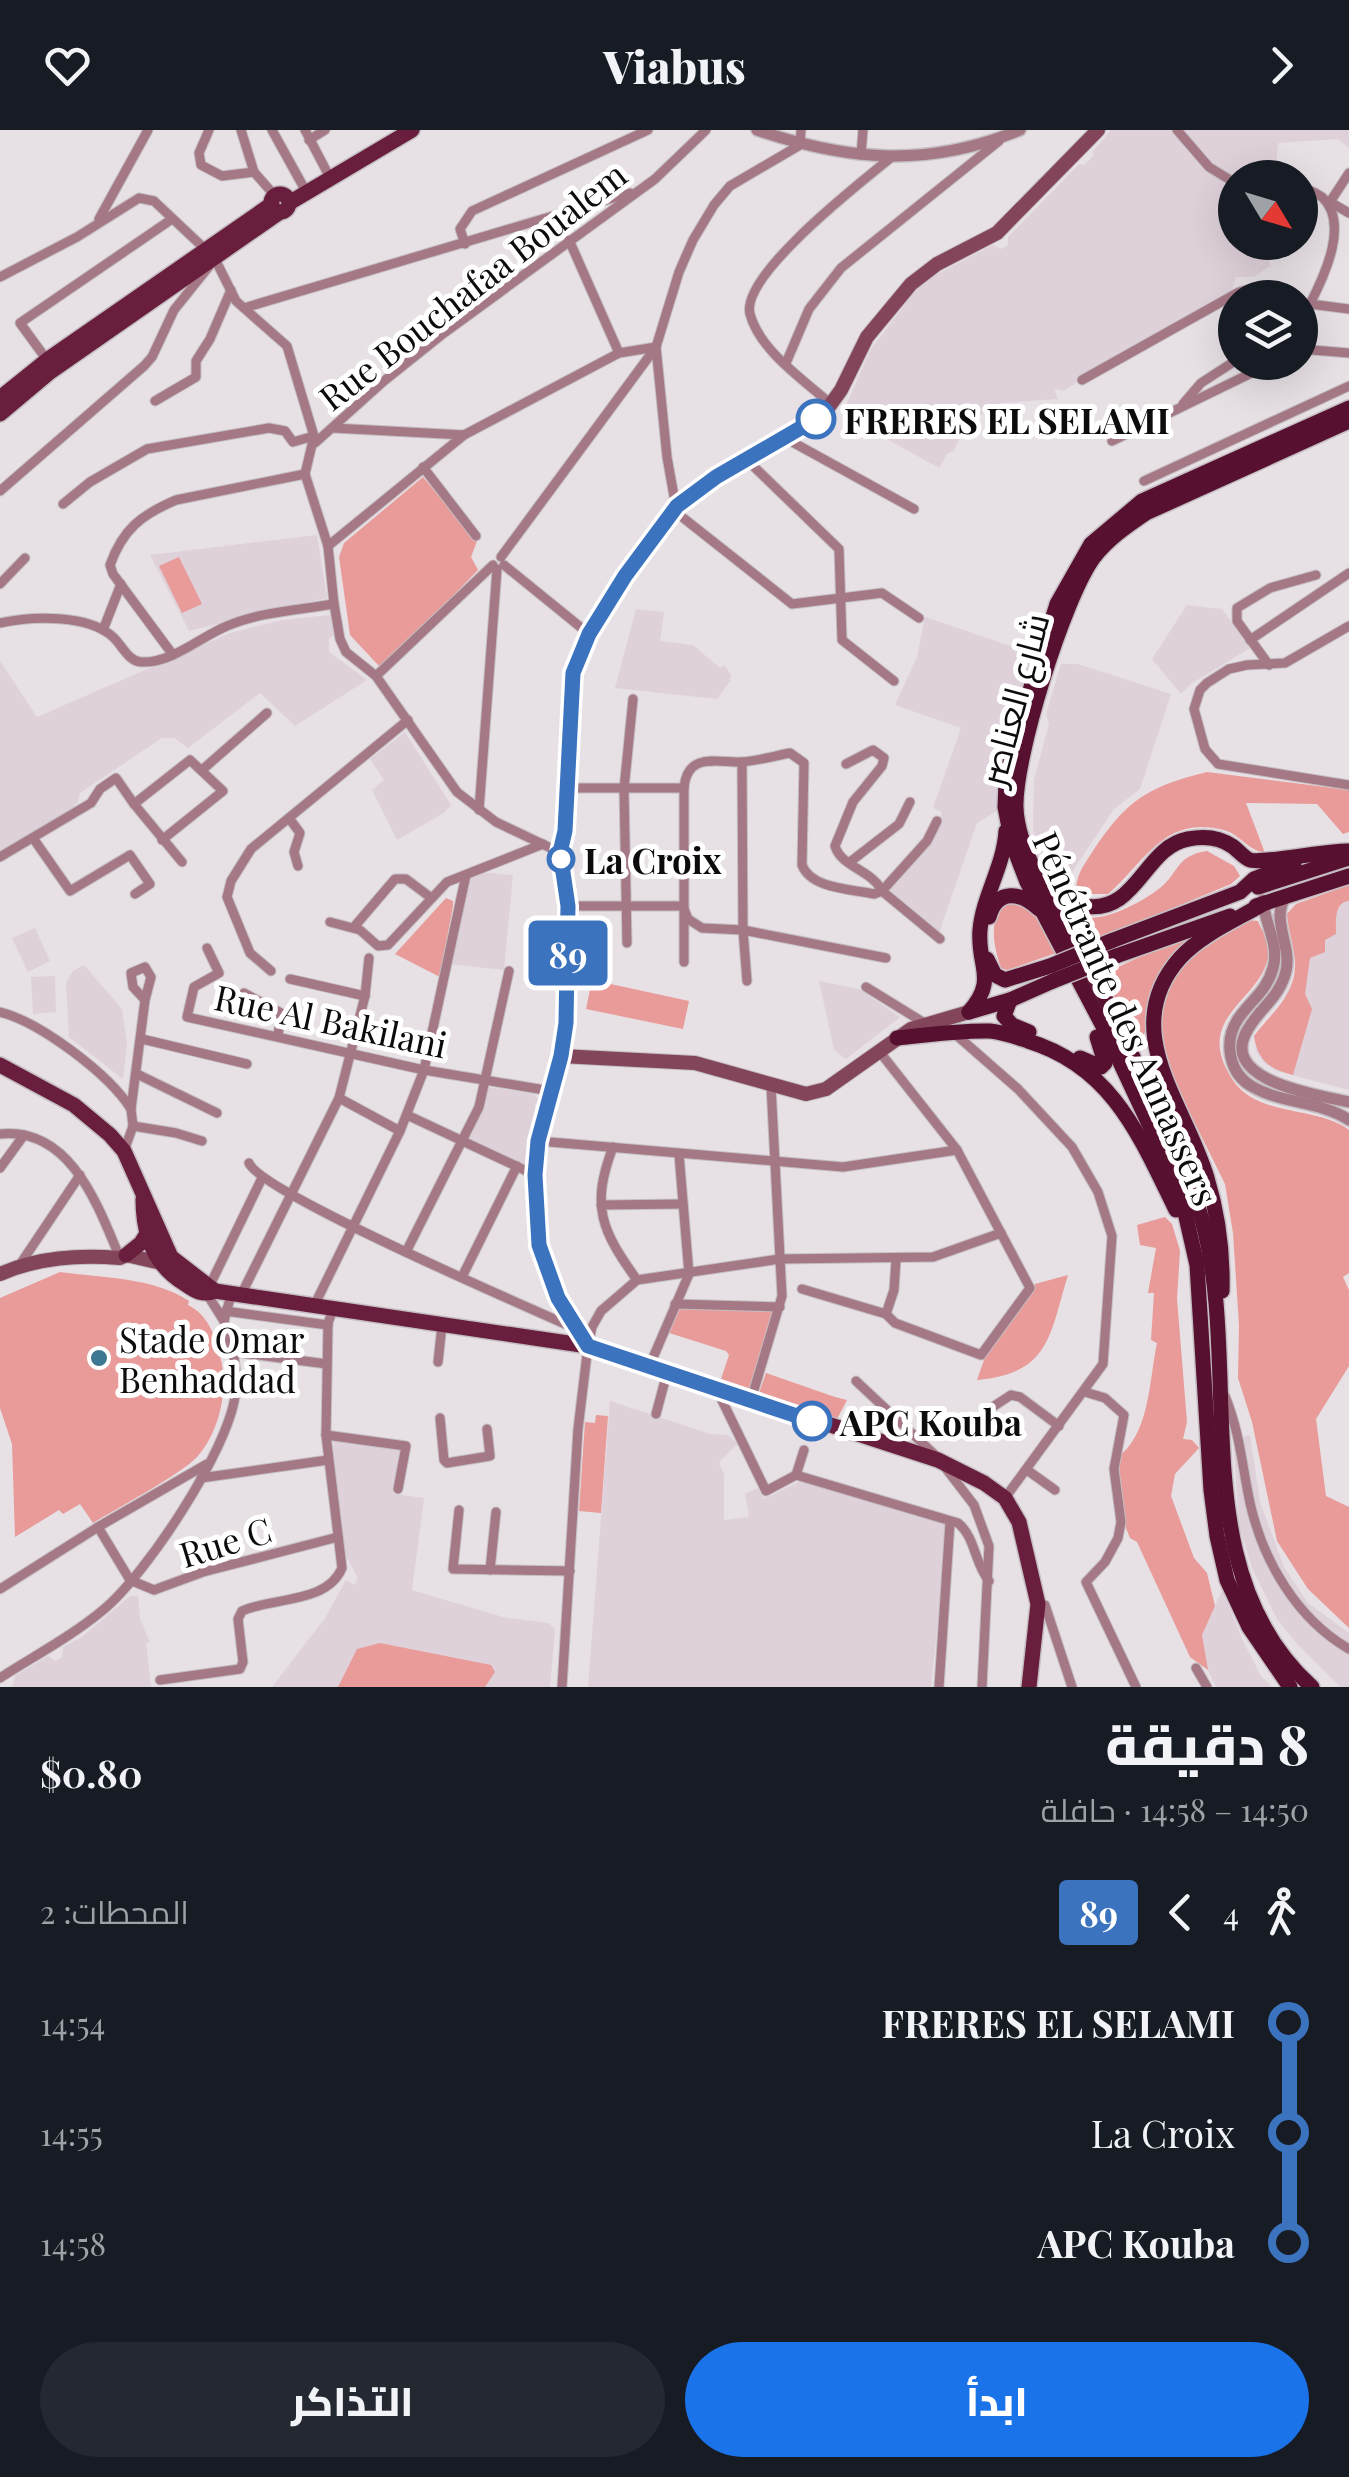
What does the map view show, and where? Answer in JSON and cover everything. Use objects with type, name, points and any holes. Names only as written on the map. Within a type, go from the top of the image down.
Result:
[{"type":"highway","name":"Pénétrante des Annassers","points":[[1284,1685],[1249,1627],[1227,1580],[1217,1536],[1210,1490],[1200,1292],[1193,1244],[1169,1166],[1027,882],[1006,816],[1008,770],[1057,604],[1091,544],[1142,502],[1349,408]]},
{"type":"highway","name":"شارع العناصر","points":[[1312,1687],[1278,1648],[1254,1607],[1239,1568],[1225,1484],[1218,1336],[1202,1221],[1183,1166],[1100,988],[1023,845],[1016,808],[1019,769],[1063,618],[1094,558],[1116,533],[1146,513],[1344,424]]},
{"type":"highway","points":[[969,1012],[983,996],[986,983],[980,932],[984,908],[1003,856],[1006,816]]},
{"type":"highway","points":[[1037,874],[1082,906],[1106,905],[1130,893],[1164,850],[1182,840],[1207,836],[1230,844],[1249,860],[1349,850]]},
{"type":"highway","points":[[1240,892],[1254,879],[1323,850]]},
{"type":"highway","points":[[969,1012],[1240,892],[1349,850]]},
{"type":"highway","points":[[1114,948],[1349,876]]},
{"type":"highway","points":[[1045,914],[1026,897],[1001,896],[987,922],[987,959],[995,975],[1004,980],[1051,974]]},
{"type":"highway","points":[[1218,1336],[1222,1276],[1214,1205],[1207,1176],[1158,1057],[1153,1015],[1160,987],[1181,958],[1207,937],[1263,904]]},
{"type":"highway","points":[[969,1012],[1010,1000],[1051,974]]},
{"type":"highway","points":[[1010,1000],[1004,1016],[1012,1025],[1101,1068],[1105,1056],[1079,981]]},
{"type":"highway","points":[[888,1044],[953,1032],[993,1032],[1044,1046],[1097,1079],[1126,1112],[1193,1244]]},
{"type":"main road","points":[[0,414],[280,202],[397,130]]},
{"type":"main road","points":[[280,202],[412,130]]},
{"type":"main road","points":[[588,1346],[558,1298],[539,1245],[535,1175],[538,1141],[566,1023],[568,906],[560,852],[565,831],[573,673],[589,634],[625,576],[677,506],[716,477],[823,415],[832,406],[867,337],[911,284],[938,264],[996,233],[1098,130]]},
{"type":"main road","points":[[0,398],[47,360],[212,254]]},
{"type":"main road","points":[[561,1056],[695,1063],[806,1094],[826,1089],[888,1044],[926,1024],[969,1012]]},
{"type":"main road","points":[[0,1064],[74,1105],[95,1120],[124,1151],[169,1264]]},
{"type":"main road","points":[[143,1199],[146,1235],[169,1264],[222,1299],[334,1307],[588,1346],[938,1460],[984,1483],[1006,1498],[1020,1522],[1038,1604],[1029,1687]]},
{"type":"main road","points":[[123,1257],[141,1244],[146,1235]]},
{"type":"main road","points":[[0,1274],[19,1266],[79,1256],[169,1264]]},
{"type":"street","points":[[90,228],[109,203],[148,130]]},
{"type":"street","points":[[208,130],[200,153],[201,165],[222,176],[254,172]]},
{"type":"street","points":[[241,130],[254,172],[280,202]]},
{"type":"street","points":[[272,130],[303,186]]},
{"type":"street","points":[[325,130],[307,135],[327,172]]},
{"type":"street","points":[[464,244],[460,228],[472,211],[648,130]]},
{"type":"street","name":"Rue Bouchafaa Boualem","points":[[314,440],[333,428],[384,381],[638,190],[706,130]]},
{"type":"street","points":[[757,130],[800,145],[861,156],[940,152],[1020,130]]},
{"type":"street","points":[[800,145],[801,130]]},
{"type":"street","points":[[861,156],[863,130]]},
{"type":"street","points":[[1177,130],[1218,173]]},
{"type":"street","points":[[786,363],[810,309],[841,268],[1005,136]]},
{"type":"street","points":[[376,676],[499,564],[656,346],[692,240],[714,205],[730,186],[800,145]]},
{"type":"street","points":[[832,406],[760,335],[749,307],[771,268],[822,213],[894,156]]},
{"type":"street","points":[[1330,202],[1349,173]]},
{"type":"street","points":[[244,308],[638,190]]},
{"type":"street","points":[[1318,195],[1349,213]]},
{"type":"street","points":[[0,278],[140,198],[154,201],[212,254],[244,308],[287,346],[314,440],[305,474],[328,546],[334,604],[346,652],[376,676],[448,781],[479,810],[560,852]]},
{"type":"street","points":[[1318,280],[1332,262],[1341,232],[1340,216],[1330,202]]},
{"type":"street","points":[[47,360],[20,323],[172,218]]},
{"type":"street","points":[[569,240],[619,353]]},
{"type":"street","points":[[0,491],[152,357],[174,310],[212,254]]},
{"type":"street","points":[[155,401],[196,378],[196,361],[231,290]]},
{"type":"street","points":[[1082,380],[1218,303]]},
{"type":"street","points":[[1318,303],[1349,309]]},
{"type":"street","points":[[328,546],[464,435],[619,353],[656,346]]},
{"type":"street","points":[[656,346],[667,458],[679,517],[792,604],[882,593],[919,618]]},
{"type":"street","points":[[1318,351],[1349,354]]},
{"type":"street","points":[[1182,406],[1201,383],[1218,372]]},
{"type":"street","points":[[1112,441],[1236,380]]},
{"type":"street","points":[[1144,481],[1349,386]]},
{"type":"street","points":[[63,504],[90,482],[156,446],[269,428],[284,431],[293,442],[314,440]]},
{"type":"street","points":[[333,428],[464,435]]},
{"type":"street","points":[[785,438],[914,509]]},
{"type":"street","points":[[747,460],[839,549],[842,640],[894,681]]},
{"type":"street","points":[[423,467],[476,536]]},
{"type":"street","points":[[173,655],[110,565],[126,530],[158,507],[190,496],[305,474]]},
{"type":"street","points":[[0,584],[24,558]]},
{"type":"street","points":[[499,564],[589,634]]},
{"type":"street","points":[[479,810],[499,564]]},
{"type":"street","points":[[1250,640],[1349,572]]},
{"type":"street","points":[[1269,665],[1235,617],[1240,604],[1270,588],[1316,575]]},
{"type":"street","points":[[102,630],[121,584]]},
{"type":"street","points":[[0,623],[31,617],[56,618],[102,630],[111,634],[137,662],[173,655],[246,620],[334,604]]},
{"type":"street","points":[[1349,626],[1285,662],[1247,664],[1229,670],[1200,690],[1194,709],[1207,754],[1218,764],[1349,785]]},
{"type":"street","points":[[627,943],[624,789],[633,699]]},
{"type":"street","points":[[202,770],[267,713]]},
{"type":"street","points":[[270,972],[250,953],[227,897],[231,881],[251,849],[408,720]]},
{"type":"street","points":[[846,764],[872,750],[884,758],[853,802],[838,834],[837,853],[872,876],[882,891],[940,940]]},
{"type":"street","points":[[684,962],[684,777],[706,759],[742,762],[790,752],[800,757],[804,763],[802,865],[813,880],[874,894],[882,891],[927,841],[937,821]]},
{"type":"street","points":[[134,804],[186,761],[194,762],[223,792],[162,840]]},
{"type":"street","points":[[742,762],[747,981]]},
{"type":"street","points":[[0,857],[91,804],[100,788],[116,778],[182,862]]},
{"type":"street","points":[[566,788],[684,788]]},
{"type":"street","points":[[850,862],[899,824],[910,802]]},
{"type":"street","points":[[289,818],[300,833],[294,852],[298,866]]},
{"type":"street","points":[[33,838],[70,891],[130,855],[150,884],[135,894]]},
{"type":"street","points":[[330,922],[354,928],[378,946],[388,945],[447,882],[544,844]]},
{"type":"street","points":[[314,1306],[407,1115],[424,1070],[466,874]]},
{"type":"street","points":[[354,928],[395,879],[406,879],[430,897]]},
{"type":"street","points":[[1262,886],[1263,918],[1276,955],[1274,968],[1261,994],[1238,1018],[1230,1042],[1230,1058],[1236,1072],[1256,1089],[1349,1120]]},
{"type":"street","points":[[1286,895],[1279,911],[1288,958],[1283,981],[1245,1034],[1244,1056],[1262,1078],[1349,1102]]},
{"type":"street","points":[[568,906],[683,906]]},
{"type":"street","points":[[683,906],[688,919],[702,928],[743,930],[886,958]]},
{"type":"street","name":"Rue Al Bakilani","points":[[207,948],[219,974],[194,987],[187,1017],[424,1070],[552,1090]]},
{"type":"street","points":[[222,1299],[291,1194],[339,1098],[370,958]]},
{"type":"street","points":[[406,1252],[479,1107],[510,972]]},
{"type":"street","points":[[290,979],[364,996]]},
{"type":"street","points":[[866,987],[926,1024]]},
{"type":"street","points":[[244,993],[280,1013],[278,1036]]},
{"type":"street","points":[[124,1151],[132,1126],[144,1000]]},
{"type":"street","points":[[0,1012],[24,1020],[55,1038],[121,1093],[131,1108]]},
{"type":"street","points":[[953,1032],[1018,1088],[1072,1147],[1098,1192],[1112,1236],[1103,1364],[1006,1498]]},
{"type":"street","points":[[142,1039],[248,1064]]},
{"type":"street","points":[[802,1289],[886,1314],[895,1322],[981,1355],[1030,1288],[956,1150],[888,1044]]},
{"type":"street","points":[[137,1074],[218,1113]]},
{"type":"street","points":[[751,1400],[780,1307],[770,1086]]},
{"type":"street","points":[[339,1098],[400,1130]]},
{"type":"street","points":[[407,1115],[535,1175]]},
{"type":"street","points":[[132,1126],[202,1141]]},
{"type":"street","points":[[0,1134],[24,1135],[50,1146],[80,1175],[123,1257]]},
{"type":"street","points":[[0,1168],[24,1135]]},
{"type":"street","points":[[538,1141],[861,1166],[956,1150]]},
{"type":"street","points":[[613,1147],[604,1171],[601,1205],[608,1239],[637,1280]]},
{"type":"street","points":[[649,1366],[689,1274],[679,1154]]},
{"type":"street","points":[[249,1163],[262,1178],[351,1225],[574,1328]]},
{"type":"street","points":[[462,1277],[517,1166]]},
{"type":"street","points":[[19,1266],[80,1175]]},
{"type":"street","points":[[0,1678],[98,1614],[130,1580],[202,1478],[235,1399],[237,1368],[222,1299],[262,1178]]},
{"type":"street","points":[[601,1205],[683,1204]]},
{"type":"street","points":[[562,1687],[578,1429],[588,1346],[592,1327],[602,1311],[637,1280],[780,1259],[933,1257],[1001,1233]]},
{"type":"street","points":[[886,1314],[894,1290],[896,1260]]},
{"type":"street","points":[[222,1299],[328,1324]]},
{"type":"street","points":[[676,1304],[780,1307]]},
{"type":"street","points":[[160,1680],[200,1681],[234,1672],[242,1666],[240,1614],[248,1608],[331,1585],[342,1568],[326,1435],[328,1324],[334,1307]]},
{"type":"street","points":[[438,1362],[442,1325]]},
{"type":"street","points":[[234,1352],[327,1364]]},
{"type":"street","points":[[656,1414],[668,1373]]},
{"type":"street","points":[[856,1381],[938,1460],[974,1505],[988,1535],[982,1687]]},
{"type":"street","points":[[1221,1387],[1238,1429],[1254,1522],[1270,1558],[1311,1622],[1349,1649]]},
{"type":"street","points":[[717,1389],[766,1490],[796,1475],[964,1526],[989,1581]]},
{"type":"street","points":[[1085,1392],[1105,1398],[1124,1414],[1114,1469],[1118,1538],[1105,1562],[1086,1582],[1136,1687]]},
{"type":"street","points":[[991,1408],[1011,1396],[1020,1397],[1059,1426]]},
{"type":"street","points":[[440,1418],[447,1463],[490,1456],[487,1429]]},
{"type":"street","points":[[326,1435],[406,1446],[398,1489]]},
{"type":"street","points":[[796,1475],[804,1450]]},
{"type":"street","points":[[202,1478],[328,1460]]},
{"type":"street","points":[[0,1589],[208,1463]]},
{"type":"street","points":[[1027,1470],[1055,1490]]},
{"type":"street","points":[[460,1510],[452,1569],[570,1571]]},
{"type":"street","points":[[490,1570],[496,1512]]},
{"type":"street","points":[[939,1687],[950,1522]]},
{"type":"street","points":[[98,1527],[130,1580]]},
{"type":"street","name":"Rue C","points":[[130,1580],[145,1588],[165,1588],[203,1572],[338,1537]]},
{"type":"street","points":[[1046,1605],[1072,1687]]},
{"type":"street","points":[[1196,1668],[1207,1687]]},
{"type":"shaded area","points":[[1111,130],[1171,130],[1218,178],[1218,260],[1269,260],[1270,266],[1254,277],[1218,280],[1218,298],[1064,391],[1054,389],[1058,399],[1002,403],[968,422],[953,452],[948,453],[939,468],[842,414],[871,349],[912,295],[928,279],[993,245],[1001,249],[1008,245],[1008,237],[1079,164],[1084,165],[1093,156]]},
{"type":"shaded area","points":[[1182,130],[1349,130],[1349,148],[1338,139],[1278,143],[1276,160],[1218,160],[1218,169],[1207,162]]},
{"type":"shaded area","points":[[423,477],[477,541],[471,557],[478,570],[380,667],[350,635],[339,557],[344,543]]},
{"type":"shaded area","points":[[317,535],[327,598],[189,631],[150,555]]},
{"type":"shaded area","points":[[179,557],[202,604],[182,613],[159,566]]},
{"type":"shaded area","points":[[1187,605],[1222,609],[1250,648],[1181,694],[1152,659]]},
{"type":"shaded area","points":[[636,609],[664,612],[660,641],[693,645],[720,668],[724,665],[731,675],[730,681],[717,699],[615,688]]},
{"type":"shaded area","points":[[330,615],[335,634],[329,639],[329,652],[367,680],[295,726],[260,693],[188,748],[174,738],[162,738],[80,793],[78,802],[68,812],[0,854],[0,661],[37,717],[230,633],[282,620]]},
{"type":"shaded area","points":[[925,617],[1031,653],[1008,738],[1000,809],[977,823],[939,933],[888,889],[933,839],[942,812],[933,808],[961,728],[895,705],[917,657]]},
{"type":"shaded area","points":[[1061,664],[1078,664],[1171,694],[1140,789],[1114,809],[1068,878],[1052,869],[1033,831],[1034,780],[1049,724],[1046,714]]},
{"type":"shaded area","points":[[405,732],[451,805],[397,840],[372,790],[384,780],[370,759]]},
{"type":"shaded area","points":[[1207,772],[1349,790],[1349,832],[1343,834],[1317,804],[1246,803],[1265,853],[1224,830],[1186,829],[1158,844],[1108,894],[1077,894],[1083,866],[1128,808],[1154,790]]},
{"type":"shaded area","points":[[1207,851],[1234,866],[1240,876],[1231,884],[1089,943],[1084,938],[1081,916],[1100,917],[1133,905],[1160,888],[1183,861]]},
{"type":"shaded area","points":[[480,872],[513,875],[504,970],[447,964],[465,882]]},
{"type":"shaded area","points":[[1349,885],[1349,1090],[1276,1071],[1256,1051],[1254,1036],[1278,1010],[1294,977],[1287,914],[1296,904]]},
{"type":"shaded area","points":[[1349,885],[1349,901],[1337,913],[1336,934],[1325,940],[1325,952],[1310,958],[1305,994],[1312,1009],[1293,1075],[1285,1073],[1262,1058],[1254,1036],[1288,993],[1295,973],[1287,914],[1296,904]]},
{"type":"shaded area","points":[[446,898],[453,901],[453,906],[440,977],[395,954]]},
{"type":"shaded area","points":[[1013,901],[1035,912],[1059,952],[1007,970],[1001,968],[994,930],[999,913]]},
{"type":"shaded area","points":[[1248,920],[1258,921],[1269,949],[1257,982],[1225,1022],[1220,1038],[1221,1057],[1232,1079],[1256,1100],[1320,1117],[1349,1130],[1349,1273],[1343,1277],[1349,1290],[1349,1366],[1316,1419],[1326,1496],[1349,1507],[1349,1628],[1308,1589],[1277,1541],[1252,1422],[1238,1378],[1233,1233],[1225,1184],[1167,1067],[1160,1027],[1166,988],[1186,960]]},
{"type":"shaded area","points":[[1204,927],[1149,1020],[1143,1038],[1137,1035],[1101,975]]},
{"type":"shaded area","points":[[35,928],[50,961],[28,972],[12,938]]},
{"type":"shaded area","points":[[84,965],[122,1009],[127,1045],[123,1079],[69,1037],[66,982],[73,971]]},
{"type":"shaded area","points":[[55,976],[56,1012],[33,1014],[31,977]]},
{"type":"shaded area","points":[[592,980],[689,1001],[683,1029],[586,1009]]},
{"type":"shaded area","points":[[819,981],[859,989],[900,1017],[846,1059],[834,1050]]},
{"type":"shaded area","points":[[488,1087],[534,1094],[539,1100],[534,1106],[526,1167],[467,1139],[483,1109]]},
{"type":"shaded area","points":[[1165,1217],[1172,1224],[1180,1251],[1177,1299],[1187,1422],[1183,1439],[1192,1440],[1199,1448],[1175,1474],[1171,1496],[1194,1558],[1207,1573],[1215,1606],[1202,1635],[1208,1670],[1190,1657],[1117,1506],[1115,1459],[1127,1449],[1142,1422],[1157,1343],[1151,1340],[1154,1293],[1148,1293],[1156,1248],[1140,1245],[1137,1225]]},
{"type":"shaded area","points":[[60,1272],[143,1283],[189,1301],[188,1305],[210,1326],[218,1348],[223,1395],[217,1422],[205,1447],[163,1482],[93,1523],[80,1504],[63,1514],[59,1510],[15,1537],[12,1444],[0,1408],[0,1298]]},
{"type":"shaded area","points":[[1068,1275],[1050,1334],[1033,1360],[1001,1376],[977,1380],[985,1357],[1035,1284]]},
{"type":"shaded area","points":[[677,1308],[775,1310],[749,1393],[719,1385],[729,1355],[726,1351],[663,1331]]},
{"type":"shaded area","points":[[766,1373],[847,1400],[837,1419],[758,1396]]},
{"type":"shaded area","points":[[610,1401],[710,1434],[728,1435],[738,1444],[719,1462],[724,1474],[724,1520],[749,1517],[745,1494],[758,1488],[764,1499],[803,1480],[948,1525],[931,1687],[588,1687]]},
{"type":"shaded area","points":[[596,1415],[608,1416],[601,1513],[579,1511],[585,1422],[595,1423]]},
{"type":"shaded area","points":[[1250,1435],[1260,1502],[1284,1567],[1308,1603],[1349,1633],[1349,1687],[1340,1687],[1297,1644],[1277,1619],[1252,1568],[1239,1525],[1233,1439]]},
{"type":"shaded area","points":[[334,1439],[400,1449],[394,1494],[424,1498],[412,1590],[503,1617],[549,1623],[555,1629],[550,1687],[272,1687],[325,1618],[346,1580],[354,1585],[358,1578],[341,1547],[331,1473]]},
{"type":"shaded area","points":[[1222,1590],[1261,1676],[1272,1687],[1216,1687],[1205,1664],[1202,1635]]},
{"type":"shaded area","points":[[130,1596],[138,1596],[140,1619],[150,1642],[146,1643],[151,1687],[12,1687],[15,1676],[48,1656],[55,1661],[62,1657],[63,1647],[82,1637]]},
{"type":"shaded area","points":[[380,1643],[491,1665],[495,1672],[485,1687],[338,1687],[357,1649]]},
{"type":"bus line","name":"89","points":[[812,1421],[588,1346],[558,1298],[539,1245],[535,1175],[544,1109],[561,1056],[566,1023],[568,906],[560,852],[565,831],[573,673],[589,634],[625,576],[677,506],[716,477],[816,419]]},
{"type":"place","name":"FRERES EL SELAMI","points":[[816,419]]},
{"type":"place","name":"La Croix","points":[[561,859]]},
{"type":"place","name":"Stade Omar Benhaddad","points":[[99,1358]]},
{"type":"place","name":"APC Kouba","points":[[812,1421]]}]
